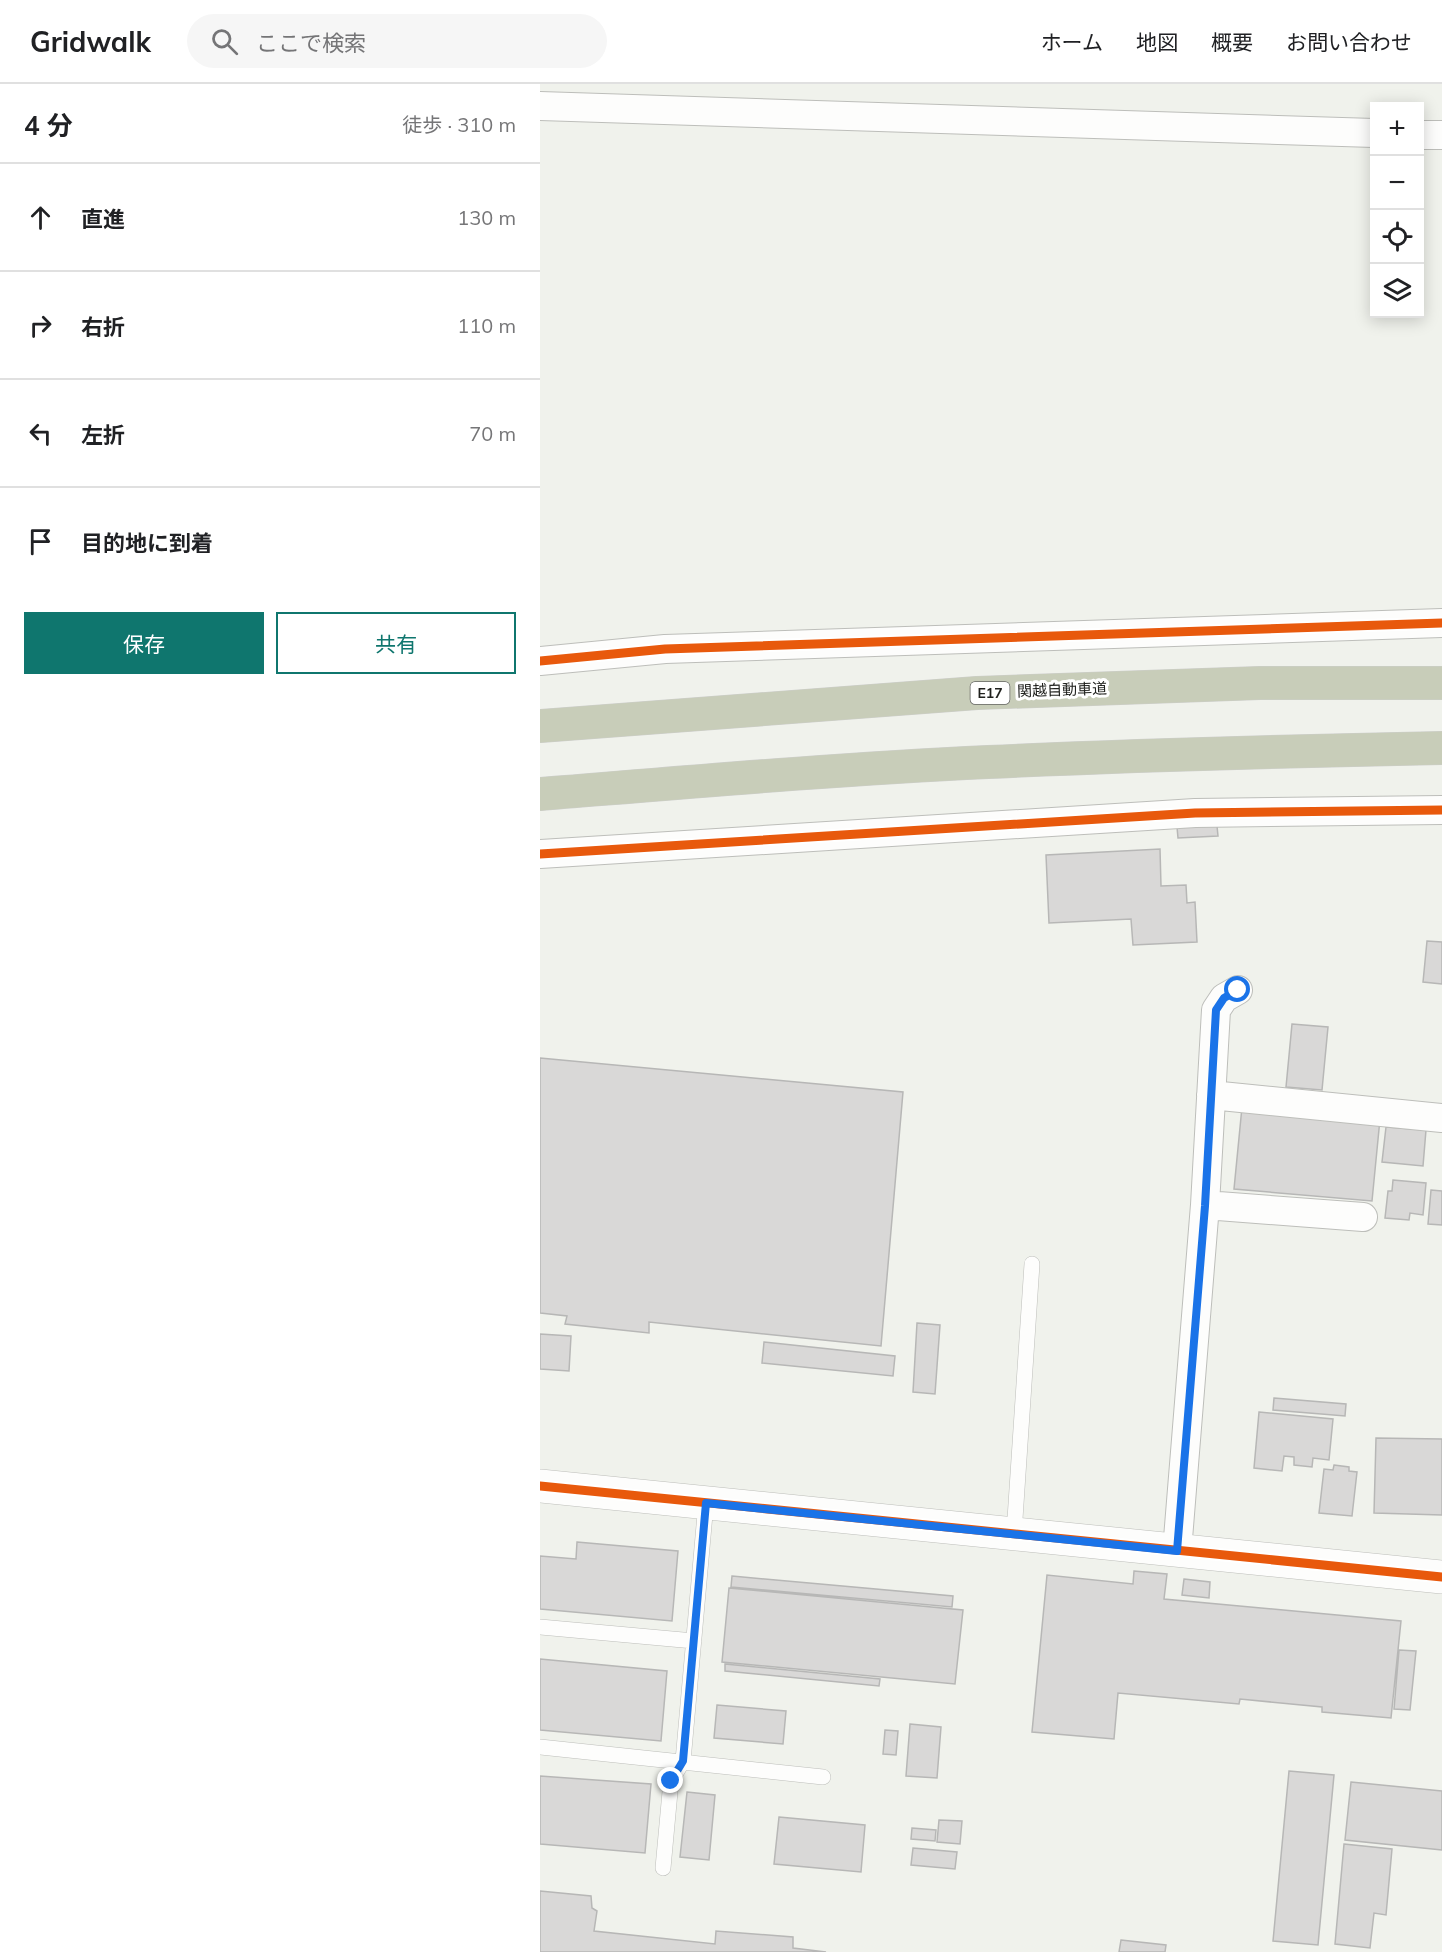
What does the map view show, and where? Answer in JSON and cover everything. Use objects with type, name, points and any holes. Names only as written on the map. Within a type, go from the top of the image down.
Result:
[{"type":"highway","name":"関越自動車道","points":[[540,726],[977,693],[1260,683],[1442,683]]},
{"type":"highway","points":[[540,794],[986,762],[1251,752],[1442,748]]},
{"type":"street","points":[[540,106],[1370,133]]},
{"type":"street","points":[[1424,135],[1442,135]]},
{"type":"street","points":[[540,661],[665,650],[1442,623]]},
{"type":"street","points":[[540,854],[1195,813],[1442,810]]},
{"type":"street","points":[[1177,1551],[1205,1206],[1216,1010],[1224,998],[1238,990]]},
{"type":"street","points":[[1211,1095],[1442,1118]]},
{"type":"street","points":[[1205,1206],[1363,1217]]},
{"type":"street","points":[[540,1486],[1442,1577]]},
{"type":"lane","points":[[1014,1534],[1032,1264]]},
{"type":"lane","points":[[663,1868],[671,1781],[683,1761],[706,1503]]},
{"type":"lane","points":[[540,1627],[694,1641]]},
{"type":"lane","points":[[540,1747],[823,1777]]},
{"type":"building","points":[[1217,826],[1218,836],[1178,838],[1177,827]]},
{"type":"building","points":[[1160,849],[1161,886],[1186,885],[1187,903],[1195,902],[1197,942],[1133,945],[1131,919],[1049,923],[1046,855]]},
{"type":"building","points":[[1427,941],[1442,942],[1442,984],[1423,982]]},
{"type":"building","points":[[1292,1024],[1328,1027],[1322,1090],[1286,1087]]},
{"type":"building","points":[[540,1058],[903,1092],[881,1346],[649,1322],[649,1333],[565,1324],[567,1316],[540,1313]]},
{"type":"building","points":[[1242,1107],[1380,1119],[1372,1201],[1234,1189]]},
{"type":"building","points":[[1386,1127],[1426,1130],[1423,1166],[1382,1162]]},
{"type":"building","points":[[1393,1180],[1426,1183],[1423,1215],[1410,1213],[1409,1220],[1385,1218],[1388,1191],[1392,1191]]},
{"type":"building","points":[[1431,1190],[1442,1191],[1442,1225],[1428,1224]]},
{"type":"building","points":[[917,1323],[940,1325],[935,1394],[913,1392]]},
{"type":"building","points":[[540,1334],[571,1336],[569,1371],[540,1369]]},
{"type":"building","points":[[764,1342],[895,1356],[893,1376],[762,1363]]},
{"type":"building","points":[[1274,1398],[1346,1404],[1345,1416],[1273,1410]]},
{"type":"building","points":[[1259,1412],[1333,1419],[1329,1460],[1313,1458],[1312,1467],[1294,1465],[1294,1457],[1284,1456],[1282,1471],[1254,1468]]},
{"type":"building","points":[[1376,1438],[1442,1439],[1442,1515],[1374,1513]]},
{"type":"building","points":[[1334,1465],[1349,1467],[1349,1471],[1357,1472],[1352,1516],[1319,1513],[1324,1469],[1333,1470]]},
{"type":"building","points":[[577,1542],[678,1551],[672,1621],[540,1609],[540,1556],[576,1559]]},
{"type":"building","points":[[1134,1571],[1167,1574],[1164,1599],[1401,1621],[1391,1718],[1322,1712],[1322,1707],[1240,1699],[1239,1704],[1118,1693],[1114,1739],[1032,1732],[1047,1575],[1133,1584]]},
{"type":"building","points":[[732,1576],[953,1596],[952,1607],[731,1587]]},
{"type":"building","points":[[1184,1579],[1210,1582],[1209,1598],[1182,1595]]},
{"type":"building","points":[[729,1588],[963,1610],[955,1684],[722,1662]]},
{"type":"building","points":[[1399,1650],[1416,1651],[1410,1710],[1394,1709]]},
{"type":"building","points":[[540,1659],[667,1671],[661,1741],[540,1730]]},
{"type":"building","points":[[725,1664],[880,1679],[879,1686],[725,1671]]},
{"type":"building","points":[[717,1705],[786,1711],[783,1744],[714,1738]]},
{"type":"building","points":[[910,1724],[941,1727],[937,1778],[906,1776]]},
{"type":"building","points":[[885,1730],[898,1731],[896,1755],[883,1754]]},
{"type":"building","points":[[1289,1771],[1334,1775],[1318,1945],[1273,1941]]},
{"type":"building","points":[[540,1776],[651,1784],[645,1853],[540,1844]]},
{"type":"building","points":[[1351,1782],[1442,1791],[1442,1850],[1345,1840]]},
{"type":"building","points":[[687,1792],[715,1795],[709,1860],[680,1857]]},
{"type":"building","points":[[779,1817],[865,1825],[861,1872],[774,1864]]},
{"type":"building","points":[[939,1820],[962,1821],[960,1844],[937,1842]]},
{"type":"building","points":[[912,1828],[936,1830],[935,1841],[911,1839]]},
{"type":"building","points":[[1344,1844],[1392,1849],[1386,1915],[1374,1913],[1370,1948],[1335,1944]]},
{"type":"building","points":[[913,1848],[957,1852],[955,1869],[911,1865]]},
{"type":"building","points":[[540,1891],[591,1896],[592,1908],[597,1911],[594,1931],[715,1944],[716,1931],[793,1937],[793,1948],[826,1952],[540,1952]]},
{"type":"building","points":[[1121,1940],[1166,1945],[1165,1952],[1119,1952]]},
{"type":"cycle path","points":[[540,661],[665,649],[1442,623]]},
{"type":"cycle path","points":[[540,854],[1195,813],[1442,810]]},
{"type":"cycle path","points":[[540,1486],[1442,1577]]},
{"type":"route","points":[[671,1781],[683,1761],[706,1503],[1177,1551],[1205,1206],[1216,1010],[1224,998],[1238,990]]}]
